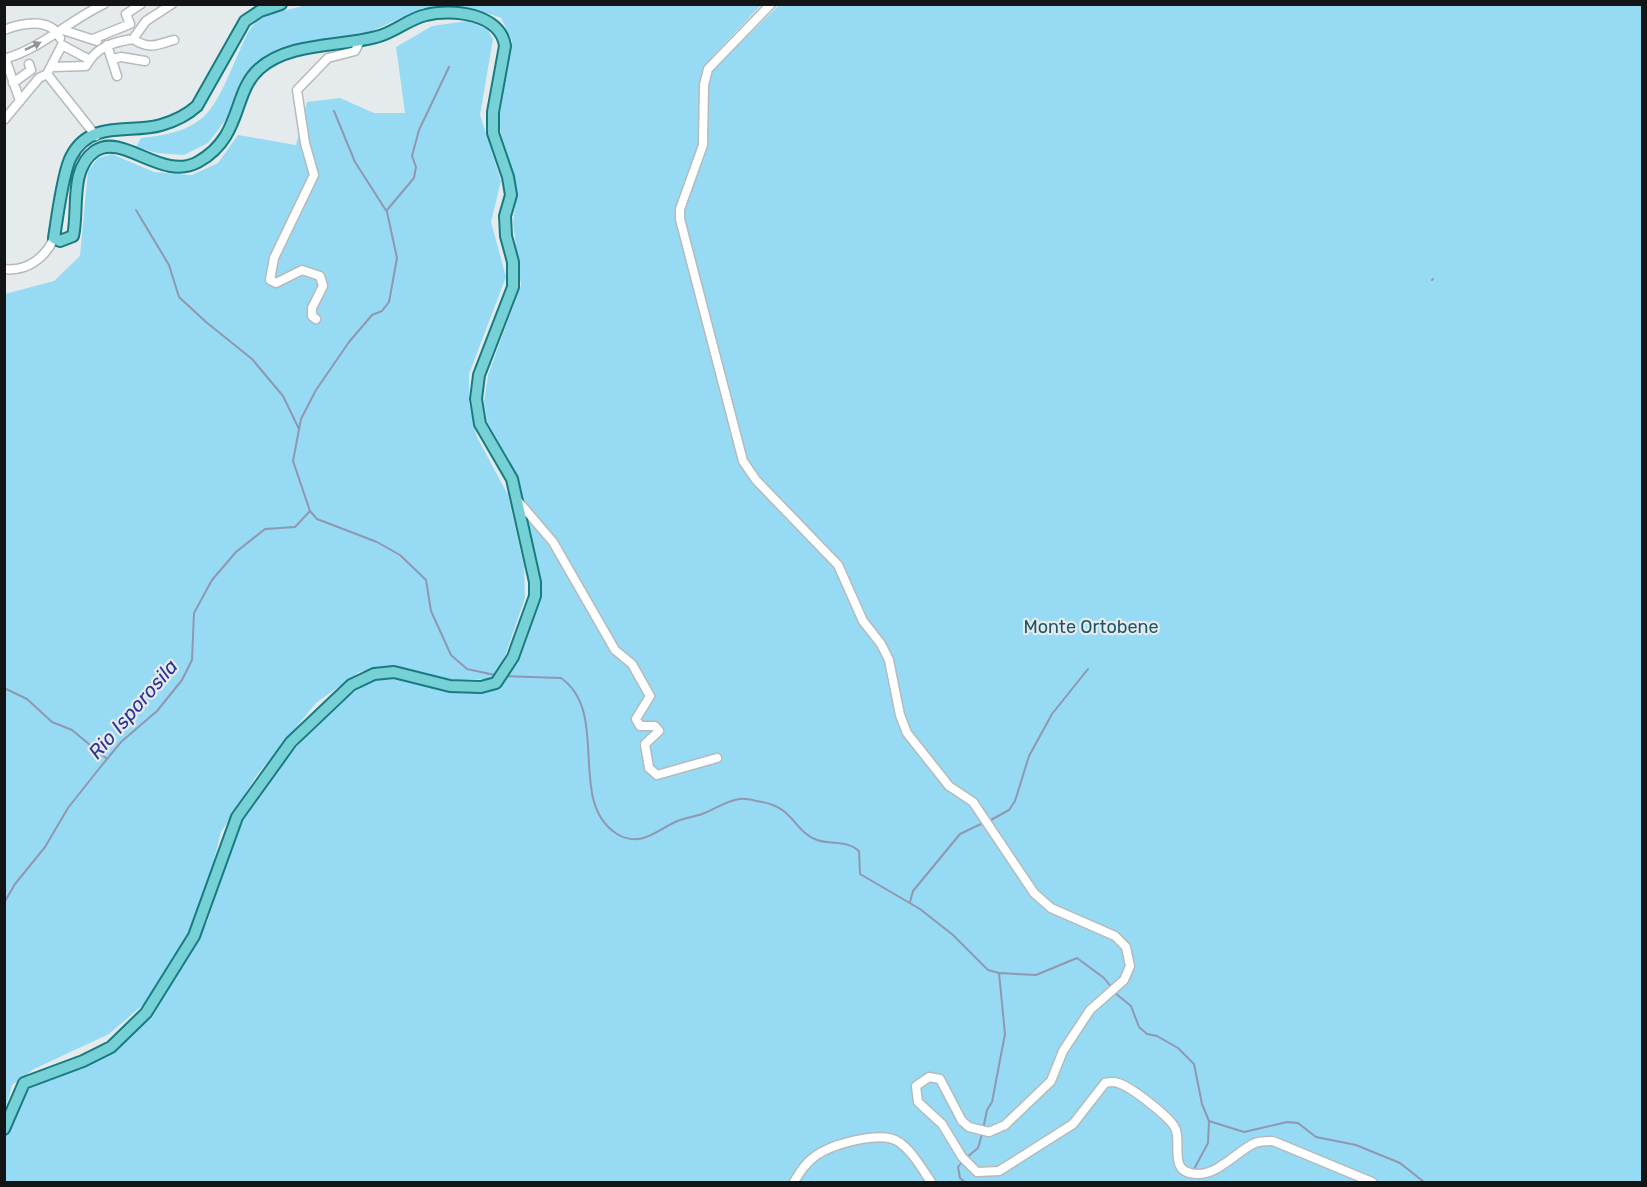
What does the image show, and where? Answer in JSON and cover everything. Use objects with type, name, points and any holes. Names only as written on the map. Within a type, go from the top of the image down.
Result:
[{"type":"main road","points":[[4,1129],[24,1083],[83,1061],[111,1047],[146,1013],[194,936],[237,817],[291,742],[351,684],[374,674],[394,672],[450,686],[481,687],[496,683],[513,657],[535,596],[535,582],[512,479],[480,424],[476,399],[479,375],[513,287],[513,262],[506,236],[505,216],[511,195],[508,177],[493,133],[493,112],[504,60],[504,38],[495,27],[483,19],[456,14],[426,15],[378,37],[288,53],[258,70],[249,82],[233,126],[209,155],[197,163],[183,167],[163,165],[109,146],[94,152],[81,169],[73,236],[60,241],[54,238],[69,159],[77,147],[114,128],[160,126],[188,114],[197,106],[245,21],[260,11],[281,4]]},
{"type":"street","points":[[139,30],[130,24],[126,14],[141,4]]},
{"type":"street","points":[[50,70],[86,66],[106,46],[133,39],[146,21],[172,4]]},
{"type":"street","points":[[771,4],[708,69],[704,85],[703,145],[680,209],[680,219],[742,461],[756,480],[838,565],[863,621],[881,644],[888,660],[900,715],[907,733],[949,786],[973,802],[1034,893],[1051,908],[1115,936],[1126,947],[1130,966],[1124,980],[1090,1010],[1063,1051],[1051,1081],[1005,1125],[984,1132],[962,1121],[940,1079],[929,1077],[920,1082],[915,1091],[918,1102],[947,1130],[968,1166],[989,1178],[1073,1124],[1105,1083],[1117,1082],[1129,1087],[1174,1124],[1179,1135],[1176,1150],[1178,1161],[1185,1170],[1198,1174],[1211,1170],[1256,1143],[1273,1141],[1372,1182]]},
{"type":"street","points":[[20,101],[5,59],[58,31],[99,5]]},
{"type":"street","points":[[4,30],[25,22],[93,39],[106,46],[117,76]]},
{"type":"street","points":[[93,39],[130,24]]},
{"type":"street","points":[[4,120],[39,78],[50,70],[62,45],[58,31]]},
{"type":"street","points":[[133,39],[140,45],[148,47],[174,40]]},
{"type":"street","points":[[316,319],[312,316],[312,308],[323,286],[320,276],[302,270],[276,283],[270,280],[274,258],[314,175],[305,143],[297,90],[328,58],[355,51],[360,41]]},
{"type":"street","points":[[62,45],[90,60]]},
{"type":"street","points":[[112,59],[121,57],[145,61]]},
{"type":"street","points":[[14,83],[31,70],[29,64]]},
{"type":"street","points":[[50,70],[96,136]]},
{"type":"street","points":[[4,269],[21,267],[37,260],[46,253],[54,238]]},
{"type":"street","points":[[518,501],[553,542],[615,650],[632,664],[650,696],[636,719],[640,726],[656,726],[659,731],[645,744],[649,768],[657,775],[717,758]]},
{"type":"street","points":[[794,1182],[812,1158],[825,1150],[874,1137],[897,1141],[913,1156],[931,1182]]},
{"type":"green space","name":"Monte Ortobene","points":[[310,4],[761,5],[712,57],[723,60],[779,5],[1642,5],[1642,1182],[5,1182],[4,1139],[24,1093],[31,1086],[89,1064],[123,1044],[144,1024],[195,945],[208,920],[237,826],[276,770],[315,726],[346,697],[375,679],[405,678],[491,689],[533,617],[524,509],[510,462],[487,421],[484,401],[488,375],[521,285],[513,223],[517,190],[500,129],[499,116],[512,40],[501,18],[481,11],[423,8],[372,31],[279,48],[257,62],[231,113],[208,143],[184,155],[157,153],[136,147],[141,138],[181,130],[206,114],[222,89],[249,31],[258,21],[275,13]]},
{"type":"green space","points":[[467,21],[487,29],[493,39],[480,115],[501,181],[491,222],[506,277],[469,374],[469,404],[477,437],[508,495],[524,566],[525,598],[505,656],[492,679],[439,679],[393,666],[359,672],[316,703],[257,775],[221,832],[203,905],[187,941],[151,998],[109,1034],[34,1069],[12,1085],[5,1111],[5,294],[54,281],[80,256],[88,171],[98,158],[112,154],[154,172],[192,175],[218,163],[238,135],[296,145],[307,102],[340,98],[374,113],[405,113],[396,47],[432,26]]},
{"type":"waterway","points":[[387,210],[414,178],[416,167],[412,156],[419,130],[449,67]]},
{"type":"waterway","name":"Rio Isporosila","points":[[4,903],[15,884],[45,847],[68,808],[98,770],[121,742],[157,711],[182,680],[192,660],[194,613],[212,580],[236,552],[265,529],[295,527],[310,511],[293,461],[301,419],[316,390],[349,342],[372,315],[382,311],[389,302],[397,258],[387,212],[355,162],[334,111]]},
{"type":"waterway","points":[[136,210],[169,265],[179,297],[252,359],[283,396],[299,429]]},
{"type":"waterway","points":[[310,511],[317,519],[377,542],[400,555],[426,580],[431,611],[451,655],[467,669],[495,675]]},
{"type":"waterway","points":[[989,821],[1009,810],[1015,801],[1029,756],[1052,714],[1088,669]]},
{"type":"waterway","points":[[504,676],[561,678],[576,693],[584,713],[594,801],[602,820],[617,834],[633,839],[648,837],[682,819],[702,814],[735,800],[748,799],[773,805],[788,814],[809,836],[817,840],[849,845],[859,851],[860,874],[920,909],[953,935],[988,970],[999,973],[1036,975],[1077,958],[1104,978],[1112,988]]},
{"type":"waterway","points":[[4,688],[27,699],[52,722],[72,730],[107,759]]},
{"type":"waterway","points":[[910,902],[913,891],[960,834],[983,823]]},
{"type":"waterway","points":[[983,1129],[987,1110],[992,1102],[1005,1034],[999,973]]},
{"type":"waterway","points":[[1115,993],[1131,1006],[1139,1027],[1147,1034],[1157,1036],[1178,1048],[1194,1064],[1202,1104],[1209,1121],[1244,1132],[1287,1122],[1298,1123],[1316,1137],[1356,1145],[1400,1163],[1424,1182]]},
{"type":"waterway","points":[[1193,1171],[1208,1143],[1209,1121]]},
{"type":"waterway","points":[[966,1158],[978,1148],[982,1134]]},
{"type":"waterway","points":[[962,1162],[958,1167],[960,1178],[965,1182]]}]
